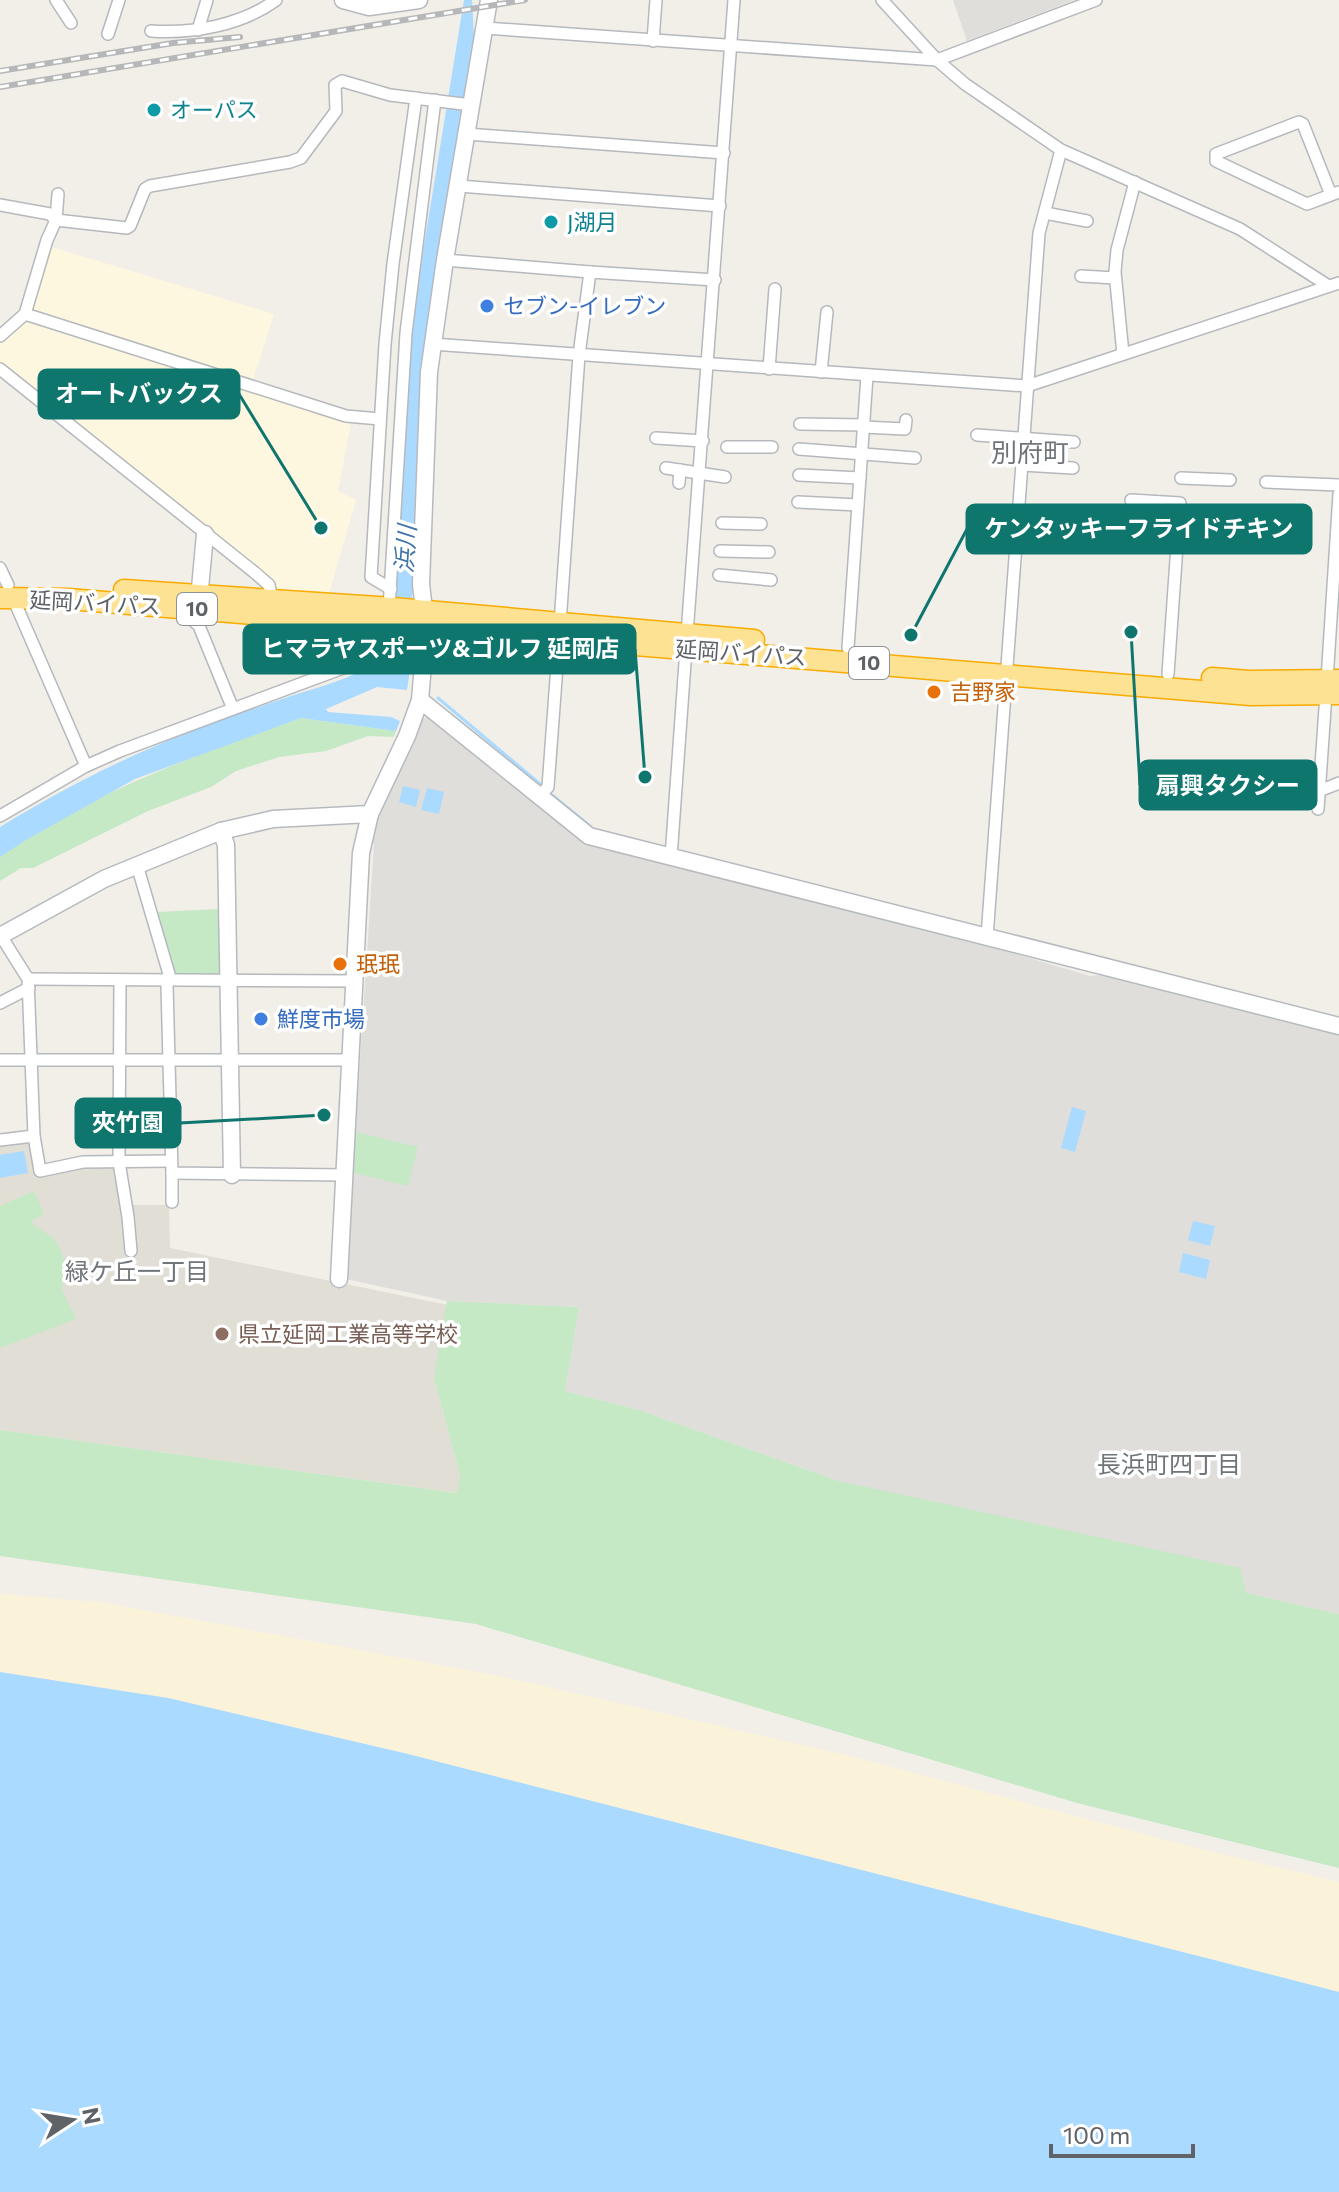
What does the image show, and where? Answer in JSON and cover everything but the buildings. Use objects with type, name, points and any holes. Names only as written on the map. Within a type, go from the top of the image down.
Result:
[{"type":"highway","name":"延岡バイパス","points":[[4,587],[198,608],[403,615]]},
{"type":"highway","name":"延岡バイパス","points":[[198,608],[272,599],[403,615],[687,642],[1007,668],[1168,674],[1333,687]]},
{"type":"highway","name":"延岡バイパス","points":[[687,642],[848,648],[1251,695],[1333,687]]},
{"type":"street","points":[[56,0],[71,23]]},
{"type":"street","points":[[108,34],[119,0]]},
{"type":"street","points":[[198,30],[207,0]]},
{"type":"street","points":[[151,31],[198,30],[239,19],[276,0]]},
{"type":"street","points":[[343,0],[369,7],[419,0]]},
{"type":"street","points":[[0,816],[86,766],[370,658],[403,615],[421,584],[432,344],[467,134],[468,105],[489,0]]},
{"type":"street","points":[[653,41],[656,0]]},
{"type":"street","points":[[671,857],[734,0]]},
{"type":"street","points":[[882,0],[937,60],[976,92],[1061,150],[1240,229],[1333,284]]},
{"type":"street","points":[[485,28],[937,60],[1096,0]]},
{"type":"street","points":[[0,205],[50,214],[56,220],[127,228],[145,189],[150,186],[301,158],[336,111],[334,89],[342,81],[390,95],[468,105]]},
{"type":"street","points":[[403,615],[371,577],[393,264],[416,98]]},
{"type":"street","points":[[339,1279],[361,853],[370,814],[407,736],[420,700],[403,615],[406,333],[438,101]]},
{"type":"street","points":[[1299,122],[1303,124],[1335,194],[1307,204],[1216,161],[1216,154],[1299,122]]},
{"type":"street","points":[[467,134],[724,153]]},
{"type":"street","points":[[987,937],[1039,233],[1061,150]]},
{"type":"street","points":[[1123,354],[1115,278],[1117,250],[1135,182]]},
{"type":"street","points":[[459,186],[720,206]]},
{"type":"street","points":[[0,336],[25,314],[56,220],[58,194]]},
{"type":"street","points":[[1045,213],[1087,221]]},
{"type":"street","points":[[445,260],[715,280]]},
{"type":"street","points":[[539,797],[548,787],[579,355],[590,272]]},
{"type":"street","points":[[1081,276],[1115,278]]},
{"type":"street","points":[[432,344],[1027,386],[1333,284]]},
{"type":"street","points":[[769,369],[775,289]]},
{"type":"street","points":[[821,372],[827,312]]},
{"type":"street","points":[[25,314],[346,416],[380,419]]},
{"type":"street","points":[[0,369],[269,585],[272,599]]},
{"type":"street","points":[[848,648],[867,376]]},
{"type":"street","points":[[800,424],[905,429],[906,420]]},
{"type":"street","points":[[977,435],[1074,442]]},
{"type":"street","points":[[656,438],[703,441]]},
{"type":"street","points":[[727,447],[772,447]]},
{"type":"street","points":[[799,449],[915,458]]},
{"type":"street","points":[[1022,465],[1073,468]]},
{"type":"street","points":[[666,468],[725,477]]},
{"type":"street","points":[[679,483],[680,470]]},
{"type":"street","points":[[799,475],[860,478]]},
{"type":"street","points":[[1181,478],[1230,480]]},
{"type":"street","points":[[1266,482],[1339,485]]},
{"type":"street","points":[[1318,809],[1333,687],[1339,494]]},
{"type":"street","points":[[1131,500],[1180,503]]},
{"type":"street","points":[[798,502],[858,505]]},
{"type":"street","points":[[722,523],[761,524]]},
{"type":"street","points":[[1168,674],[1178,531]]},
{"type":"street","points":[[205,534],[198,608],[233,709]]},
{"type":"street","points":[[720,551],[769,552]]},
{"type":"street","points":[[719,575],[771,580]]},
{"type":"street","points":[[4,587],[86,766]]},
{"type":"street","points":[[420,700],[589,836],[1339,1026]]},
{"type":"street","points":[[1319,791],[1339,783]]},
{"type":"street","points":[[345,1175],[232,1175],[119,1162],[83,1162],[40,1171],[34,1136],[29,984],[1,936],[64,899],[221,831],[273,819],[370,814]]},
{"type":"street","points":[[221,831],[226,845],[232,1175]]},
{"type":"street","points":[[137,865],[169,981],[172,1202]]},
{"type":"street","points":[[120,981],[119,1162],[131,1251]]},
{"type":"street","points":[[0,1003],[29,984],[354,981]]},
{"type":"street","points":[[0,1060],[351,1060]]},
{"type":"street","points":[[0,1140],[34,1136]]},
{"type":"shaded area","points":[[953,0],[1074,0],[967,41]]},
{"type":"shaded area","points":[[48,246],[274,314],[252,383],[29,312]]},
{"type":"shaded area","points":[[26,317],[351,422],[338,491],[356,500],[329,594],[283,594],[0,364],[0,340]]},
{"type":"shaded area","points":[[433,715],[575,834],[908,922],[1090,976],[1102,975],[1339,1032],[1339,1614],[1246,1593],[839,1481],[639,1410],[565,1391],[579,1307],[447,1301],[346,1279],[374,844],[369,842],[377,816],[422,719]]},
{"type":"shaded area","points":[[28,1142],[37,1178],[78,1169],[116,1166],[123,1205],[169,1205],[170,1248],[448,1305],[434,1378],[460,1475],[458,1493],[0,1430],[0,1146]]},
{"type":"green space","points":[[301,718],[396,731],[394,737],[368,736],[326,751],[279,757],[236,771],[211,787],[148,811],[33,868],[21,868],[0,881],[0,856],[71,813],[184,761]]},
{"type":"green space","points":[[221,909],[221,977],[177,977],[157,912]]},
{"type":"green space","points":[[356,1132],[418,1147],[408,1186],[354,1173]]},
{"type":"green space","points":[[34,1191],[44,1214],[30,1222],[53,1238],[60,1249],[66,1265],[62,1290],[76,1319],[0,1348],[0,1206]]},
{"type":"green space","points":[[447,1301],[579,1307],[565,1391],[639,1410],[839,1481],[1240,1568],[1246,1593],[1339,1614],[1339,1868],[1077,1803],[476,1624],[0,1556],[0,1430],[457,1493],[460,1475],[434,1378]]},
{"type":"sand","points":[[0,1594],[100,1602],[504,1677],[850,1756],[1196,1848],[1339,1882],[1339,1992],[408,1754],[168,1698],[0,1672]]},
{"type":"water","name":"浜川","points":[[464,0],[472,0],[474,36],[422,372],[413,586],[407,650],[411,664],[407,690],[377,687],[326,709],[328,712],[391,717],[400,721],[396,731],[301,718],[135,779],[0,857],[0,827],[68,788],[138,753],[200,728],[347,677],[373,664],[395,646],[408,344]]},
{"type":"water","points":[[403,786],[420,790],[416,807],[399,802]]},
{"type":"water","points":[[427,788],[444,792],[439,814],[421,810]]},
{"type":"water","points":[[1072,1107],[1086,1111],[1075,1152],[1061,1148]]},
{"type":"water","points":[[24,1151],[28,1173],[0,1178],[0,1155]]},
{"type":"water","points":[[1193,1221],[1215,1226],[1210,1246],[1188,1240]]},
{"type":"water","points":[[1183,1253],[1210,1260],[1206,1279],[1179,1272]]},
{"type":"water","points":[[0,1672],[168,1698],[408,1754],[1339,1992],[1339,2192],[0,2192]]},
{"type":"waterway","points":[[438,698],[540,784]]},
{"type":"waterway","points":[[552,795],[591,827]]},
{"type":"railway","points":[[0,87],[525,0]]},
{"type":"railway","points":[[0,71],[173,43],[240,37]]},
{"type":"place","name":"オーパス","points":[[154,110]]},
{"type":"place","name":"J湖月","points":[[551,222]]},
{"type":"place","name":"セブン-イレブン","points":[[487,306]]},
{"type":"place","name":"オートバックス","points":[[321,528]]},
{"type":"place","name":"扇興タクシー","points":[[1131,632]]},
{"type":"place","name":"ケンタッキーフライドチキン","points":[[911,635]]},
{"type":"place","name":"吉野家","points":[[934,692]]},
{"type":"place","name":"ヒマラヤスポーツ&ゴルフ 延岡店","points":[[645,777]]},
{"type":"place","name":"珉珉","points":[[340,964]]},
{"type":"place","name":"鮮度市場","points":[[261,1019]]},
{"type":"place","name":"夾竹園","points":[[324,1115]]},
{"type":"place","name":"県立延岡工業高等学校","points":[[222,1334]]},
{"type":"district","name":"別府町","points":[[1030,453]]},
{"type":"district","name":"緑ケ丘一丁目","points":[[137,1272]]},
{"type":"district","name":"長浜町四丁目","points":[[1169,1465]]}]
